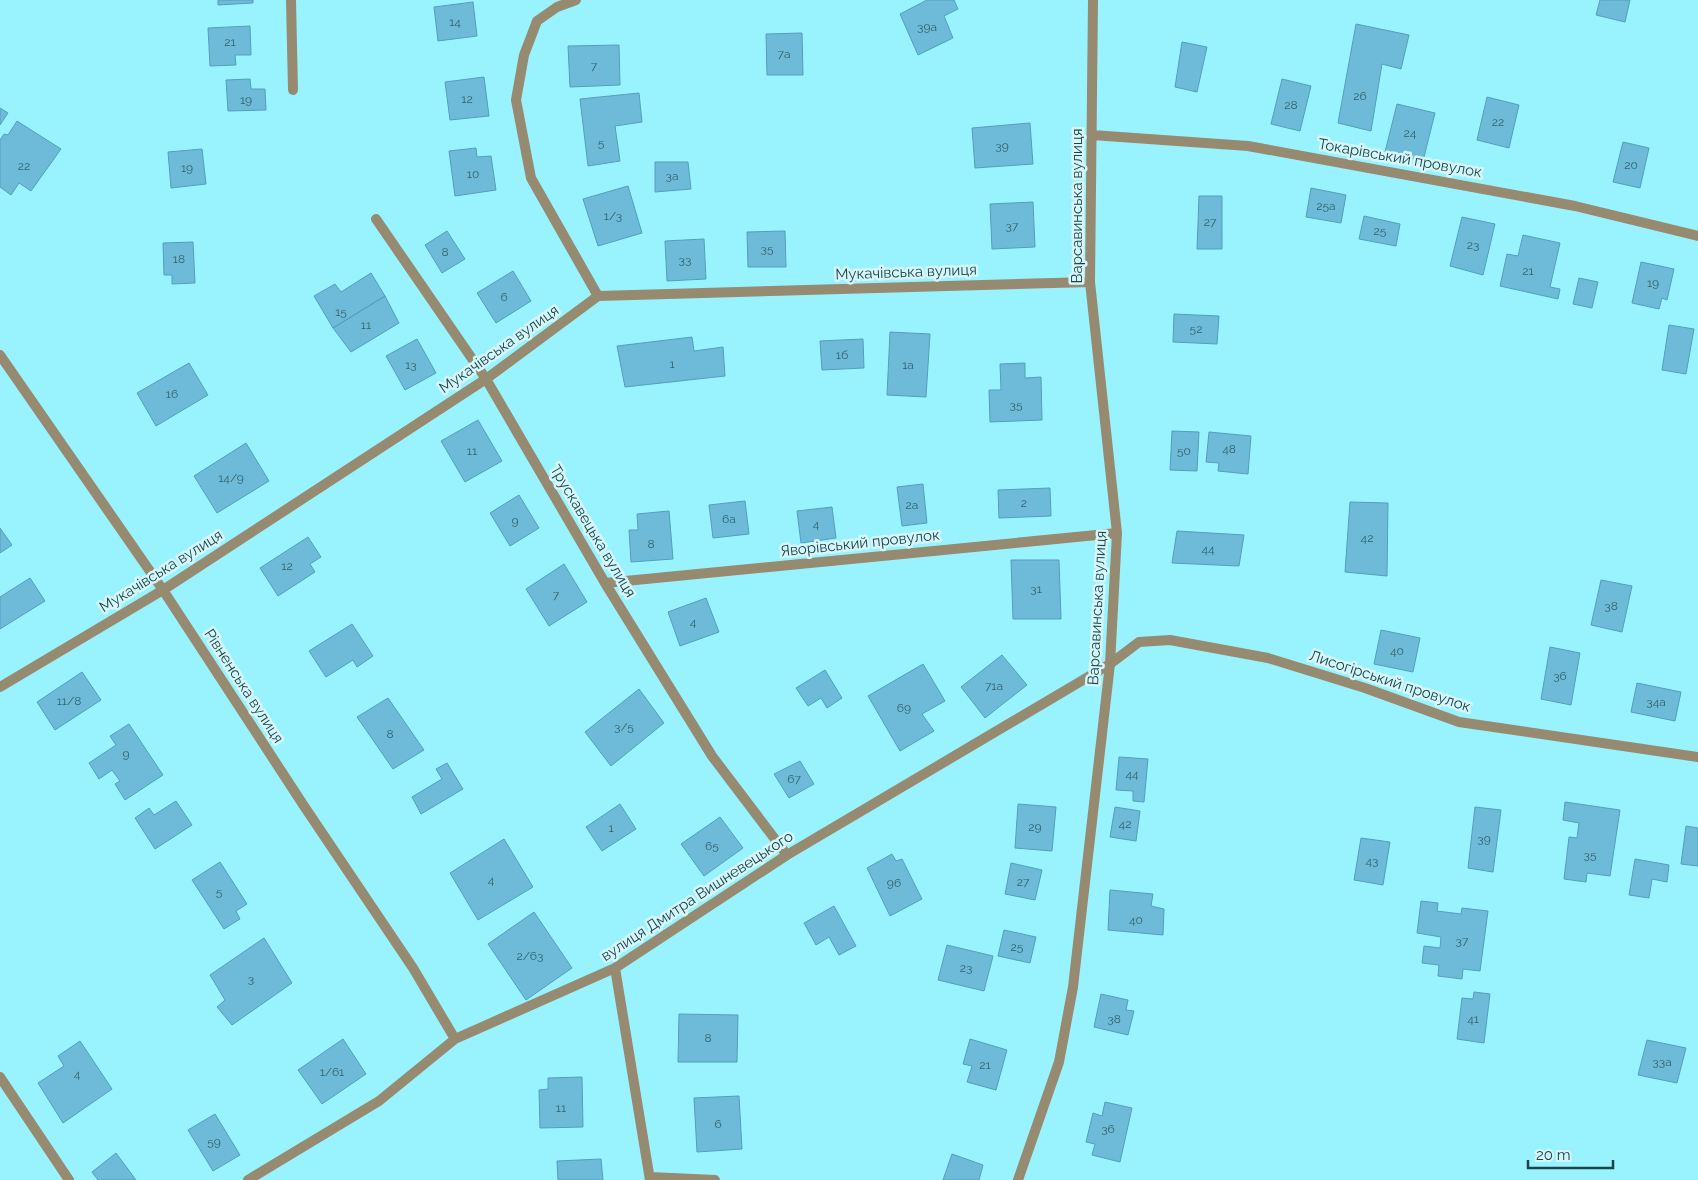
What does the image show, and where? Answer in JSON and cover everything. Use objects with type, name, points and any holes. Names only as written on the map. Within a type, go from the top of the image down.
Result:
[{"type":"street","points":[[291,0],[293,90]]},
{"type":"street","points":[[576,0],[556,7],[537,21],[524,55],[516,100],[531,178],[598,296]]},
{"type":"street","name":"Варсавинська вулиця","points":[[1018,1180],[1059,1062],[1073,987],[1110,664],[1117,533],[1090,282],[1093,0]]},
{"type":"street","name":"Токарівський провулок","points":[[1092,135],[1248,146],[1575,206],[1698,236]]},
{"type":"street","name":"Трускавецька вулиця","points":[[376,219],[486,380],[605,583],[712,756],[787,856]]},
{"type":"street","name":"Мукачівська вулиця","points":[[0,687],[163,590],[486,380],[598,296],[1090,282]]},
{"type":"street","name":"Рівненська вулиця","points":[[0,355],[163,590],[304,806],[413,968],[455,1039]]},
{"type":"street","name":"Яворівський провулок","points":[[605,583],[1117,533]]},
{"type":"street","name":"Лисогірський провулок","points":[[1110,664],[1139,642],[1170,640],[1268,658],[1365,688],[1459,722],[1698,757]]},
{"type":"street","name":"вулиця Дмитра Вишневецького","points":[[248,1180],[379,1101],[455,1039],[615,968],[787,856],[1110,664]]},
{"type":"street","points":[[615,968],[650,1179],[715,1180]]},
{"type":"street","points":[[0,1077],[69,1180]]},
{"type":"building","points":[[218,0],[253,0],[253,3],[218,5]]},
{"type":"building","points":[[927,0],[954,0],[958,9],[944,16],[953,38],[918,55],[900,14]]},
{"type":"building","points":[[1600,0],[1630,0],[1625,22],[1596,15]]},
{"type":"building","points":[[473,2],[477,36],[438,41],[434,7]]},
{"type":"building","points":[[1356,24],[1409,35],[1401,69],[1382,64],[1371,131],[1338,123]]},
{"type":"building","points":[[250,26],[251,55],[235,55],[236,65],[210,66],[208,28]]},
{"type":"building","points":[[802,33],[803,75],[767,75],[766,34]]},
{"type":"building","points":[[1182,42],[1207,47],[1197,92],[1175,87]]},
{"type":"building","points":[[619,45],[620,85],[570,87],[568,46]]},
{"type":"building","points":[[484,77],[489,116],[450,120],[445,82]]},
{"type":"building","points":[[250,79],[251,89],[265,89],[266,110],[228,111],[226,80]]},
{"type":"building","points":[[1282,79],[1311,86],[1300,131],[1271,124]]},
{"type":"building","points":[[639,93],[642,122],[615,126],[620,161],[588,166],[580,99]]},
{"type":"building","points":[[1487,97],[1519,105],[1509,148],[1477,140]]},
{"type":"building","points":[[1397,104],[1435,113],[1423,161],[1385,152]]},
{"type":"building","points":[[0,108],[8,113],[0,125]]},
{"type":"building","points":[[17,121],[61,149],[31,191],[19,183],[11,195],[0,187],[0,140],[4,134],[8,135]]},
{"type":"building","points":[[1030,123],[1033,164],[975,168],[972,128]]},
{"type":"building","points":[[1623,142],[1649,148],[1640,188],[1613,182]]},
{"type":"building","points":[[476,148],[477,157],[491,156],[496,190],[455,196],[449,151]]},
{"type":"building","points":[[202,149],[206,184],[171,188],[168,152]]},
{"type":"building","points":[[655,162],[688,162],[691,189],[655,192]]},
{"type":"building","points":[[628,186],[642,233],[598,246],[583,199]]},
{"type":"building","points":[[1311,188],[1346,195],[1341,223],[1306,217]]},
{"type":"building","points":[[1199,196],[1222,196],[1222,249],[1197,249]]},
{"type":"building","points":[[1033,202],[1035,247],[992,249],[990,204]]},
{"type":"building","points":[[1364,216],[1400,224],[1396,246],[1359,239]]},
{"type":"building","points":[[1462,217],[1495,224],[1483,275],[1450,266]]},
{"type":"building","points":[[447,231],[465,259],[442,273],[425,245]]},
{"type":"building","points":[[785,231],[786,267],[748,267],[747,232]]},
{"type":"building","points":[[1523,235],[1560,243],[1550,287],[1560,289],[1558,299],[1500,286],[1507,254],[1518,256]]},
{"type":"building","points":[[704,239],[706,279],[667,281],[665,241]]},
{"type":"building","points":[[193,242],[195,283],[172,284],[172,275],[164,275],[163,243]]},
{"type":"building","points":[[1641,262],[1674,269],[1667,300],[1662,298],[1659,309],[1632,303]]},
{"type":"building","points":[[513,271],[531,301],[496,323],[477,293]]},
{"type":"building","points":[[371,273],[385,296],[333,328],[314,296],[335,284],[341,292]]},
{"type":"building","points":[[1579,278],[1598,282],[1592,308],[1573,304]]},
{"type":"building","points":[[385,296],[399,323],[351,352],[333,328]]},
{"type":"building","points":[[1174,314],[1219,316],[1217,344],[1173,342]]},
{"type":"building","points":[[1669,325],[1694,329],[1686,374],[1662,370]]},
{"type":"building","points":[[890,332],[930,334],[926,397],[887,395]]},
{"type":"building","points":[[692,337],[694,351],[723,347],[725,376],[625,387],[617,346]]},
{"type":"building","points":[[417,339],[436,373],[405,390],[386,356]]},
{"type":"building","points":[[863,339],[864,368],[822,370],[820,341]]},
{"type":"building","points":[[189,363],[208,395],[156,426],[137,393]]},
{"type":"building","points":[[1025,363],[1025,378],[1041,377],[1042,420],[990,422],[989,390],[1001,390],[1000,364]]},
{"type":"building","points":[[478,420],[502,461],[465,482],[441,441]]},
{"type":"building","points":[[1172,431],[1199,432],[1197,471],[1170,470]]},
{"type":"building","points":[[1209,432],[1251,436],[1248,474],[1218,471],[1219,463],[1206,462]]},
{"type":"building","points":[[246,443],[269,481],[217,513],[194,476]]},
{"type":"building","points":[[923,484],[927,523],[902,526],[897,487]]},
{"type":"building","points":[[1050,488],[1051,516],[999,518],[998,490]]},
{"type":"building","points":[[519,495],[539,528],[510,546],[490,513]]},
{"type":"building","points":[[745,501],[749,534],[713,538],[709,505]]},
{"type":"building","points":[[1350,502],[1388,503],[1387,576],[1345,572]]},
{"type":"building","points":[[832,507],[836,538],[801,543],[797,511]]},
{"type":"building","points":[[669,511],[673,559],[631,562],[629,530],[638,530],[637,514]]},
{"type":"building","points":[[0,528],[12,545],[0,553]]},
{"type":"building","points":[[1177,531],[1244,535],[1239,566],[1172,563]]},
{"type":"building","points":[[308,537],[321,557],[310,564],[315,572],[278,596],[260,568]]},
{"type":"building","points":[[1011,560],[1059,560],[1061,619],[1013,619]]},
{"type":"building","points":[[564,564],[587,602],[549,626],[526,589]]},
{"type":"building","points":[[30,578],[45,601],[0,629],[0,597]]},
{"type":"building","points":[[1601,580],[1632,586],[1622,632],[1591,625]]},
{"type":"building","points":[[706,598],[719,632],[680,646],[668,612]]},
{"type":"building","points":[[352,624],[373,656],[357,667],[353,660],[326,677],[309,651]]},
{"type":"building","points":[[1381,630],[1420,638],[1413,672],[1374,664]]},
{"type":"building","points":[[1550,647],[1580,653],[1571,705],[1541,699]]},
{"type":"building","points":[[1002,655],[1027,685],[985,718],[961,687]]},
{"type":"building","points":[[923,664],[945,701],[922,714],[934,731],[900,751],[868,696]]},
{"type":"building","points":[[825,670],[842,698],[827,708],[821,698],[808,706],[796,688]]},
{"type":"building","points":[[82,672],[101,700],[55,730],[37,702]]},
{"type":"building","points":[[1637,683],[1681,692],[1675,721],[1631,712]]},
{"type":"building","points":[[639,689],[664,723],[611,766],[585,732]]},
{"type":"building","points":[[388,698],[424,750],[393,769],[357,717]]},
{"type":"building","points":[[129,724],[163,775],[125,800],[115,784],[120,781],[112,770],[99,779],[89,763],[116,745],[110,736]]},
{"type":"building","points":[[1119,757],[1148,759],[1144,802],[1133,801],[1133,791],[1116,790]]},
{"type":"building","points":[[800,761],[814,784],[789,798],[774,774]]},
{"type":"building","points":[[447,763],[463,789],[421,814],[412,797],[442,779],[436,769]]},
{"type":"building","points":[[176,801],[192,825],[155,849],[135,818],[149,808],[154,815]]},
{"type":"building","points":[[1565,802],[1620,810],[1610,876],[1587,873],[1586,882],[1564,879],[1569,837],[1577,838],[1579,823],[1563,820]]},
{"type":"building","points":[[620,804],[636,829],[602,851],[586,827]]},
{"type":"building","points":[[1018,804],[1056,807],[1052,851],[1015,848]]},
{"type":"building","points":[[1115,807],[1140,811],[1136,841],[1110,837]]},
{"type":"building","points":[[1475,807],[1501,810],[1493,872],[1468,868]]},
{"type":"building","points":[[720,817],[743,848],[704,876],[681,844]]},
{"type":"building","points":[[1686,826],[1698,828],[1698,866],[1681,864]]},
{"type":"building","points":[[1361,838],[1390,842],[1383,885],[1354,880]]},
{"type":"building","points":[[504,839],[533,887],[478,920],[450,873]]},
{"type":"building","points":[[892,854],[896,861],[902,859],[922,899],[890,916],[867,868]]},
{"type":"building","points":[[1635,859],[1669,865],[1667,882],[1652,879],[1649,898],[1629,895]]},
{"type":"building","points":[[220,862],[247,904],[236,911],[240,919],[224,929],[192,880]]},
{"type":"building","points":[[1011,863],[1042,870],[1035,900],[1005,894]]},
{"type":"building","points":[[1110,890],[1153,894],[1151,906],[1164,909],[1163,935],[1108,930]]},
{"type":"building","points":[[1421,901],[1438,903],[1437,911],[1461,914],[1462,908],[1488,911],[1480,971],[1463,969],[1462,979],[1438,976],[1439,965],[1422,963],[1424,946],[1440,948],[1441,937],[1417,933]]},
{"type":"building","points":[[834,906],[856,946],[839,955],[829,937],[816,945],[804,923]]},
{"type":"building","points":[[534,912],[572,968],[526,1000],[488,944]]},
{"type":"building","points":[[1004,930],[1036,937],[1030,963],[998,956]]},
{"type":"building","points":[[264,938],[292,983],[232,1025],[217,1007],[225,1000],[210,975]]},
{"type":"building","points":[[947,945],[993,956],[984,991],[938,980]]},
{"type":"building","points":[[1474,992],[1490,994],[1484,1043],[1457,1039],[1462,998],[1473,999]]},
{"type":"building","points":[[1101,994],[1128,1000],[1126,1010],[1134,1011],[1128,1035],[1094,1027]]},
{"type":"building","points":[[679,1014],[738,1015],[737,1062],[678,1062]]},
{"type":"building","points":[[343,1039],[366,1074],[322,1104],[298,1070]]},
{"type":"building","points":[[970,1039],[1007,1050],[996,1090],[967,1082],[972,1066],[963,1064]]},
{"type":"building","points":[[1647,1040],[1686,1048],[1677,1083],[1638,1075]]},
{"type":"building","points":[[80,1041],[112,1089],[63,1123],[38,1083],[64,1066],[58,1056]]},
{"type":"building","points":[[582,1077],[583,1127],[540,1128],[539,1090],[548,1089],[548,1078]]},
{"type":"building","points":[[739,1096],[742,1149],[697,1152],[694,1098]]},
{"type":"building","points":[[1105,1102],[1132,1108],[1120,1162],[1092,1155],[1095,1144],[1086,1142],[1093,1113],[1102,1116]]},
{"type":"building","points":[[215,1114],[240,1155],[213,1171],[188,1130]]},
{"type":"building","points":[[116,1153],[136,1180],[98,1180],[92,1172]]},
{"type":"building","points":[[952,1154],[983,1165],[979,1180],[943,1180]]},
{"type":"building","points":[[601,1159],[603,1180],[558,1180],[557,1161]]}]
